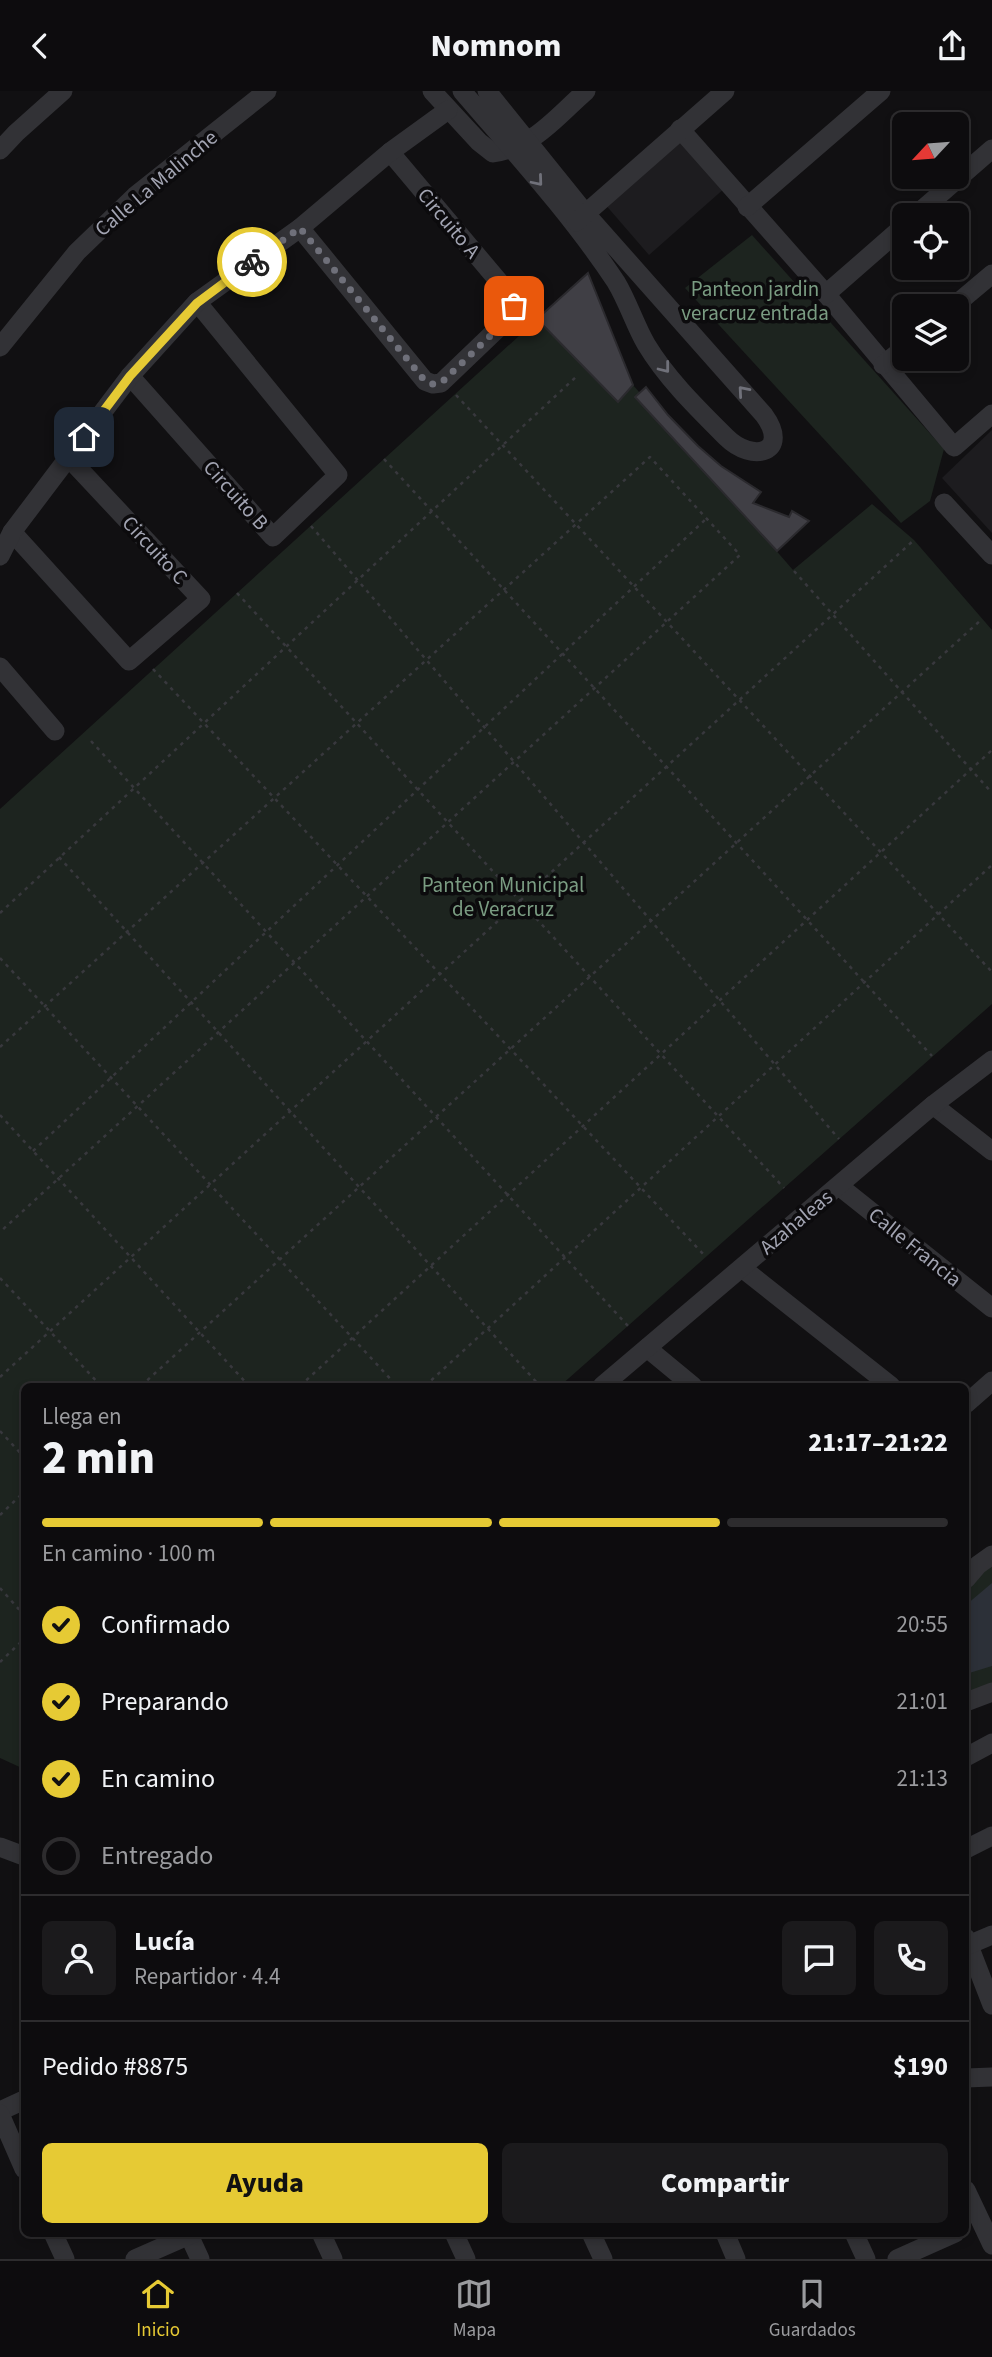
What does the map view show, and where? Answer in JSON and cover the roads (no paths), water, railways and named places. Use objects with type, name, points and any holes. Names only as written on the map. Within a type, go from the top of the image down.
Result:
[{"type":"street","points":[[0,151],[63,91]]},
{"type":"street","name":"Calle La Malinche","points":[[0,347],[77,252],[135,196],[267,91]]},
{"type":"street","points":[[432,91],[447,110],[493,153],[520,146],[586,91]]},
{"type":"street","points":[[462,91],[520,146],[580,219],[764,415],[773,427],[774,437],[770,447],[761,453],[751,453],[735,446],[691,402],[647,345],[580,219]]},
{"type":"street","points":[[487,91],[520,146]]},
{"type":"street","points":[[580,219],[725,91]]},
{"type":"street","points":[[747,207],[881,91]]},
{"type":"street","points":[[0,557],[12,532],[130,376],[197,303],[300,228],[390,152],[447,110]]},
{"type":"street","points":[[680,129],[825,294],[954,447],[992,414]]},
{"type":"street","points":[[930,203],[992,149]]},
{"type":"street","name":"Circuito A","points":[[300,228],[425,381],[441,383],[513,314],[514,306],[511,296],[390,152]]},
{"type":"street","points":[[825,294],[892,236]]},
{"type":"street","points":[[968,294],[992,274]]},
{"type":"street","name":"Circuito B","points":[[130,376],[273,537],[338,475],[197,303]]},
{"type":"street","points":[[883,365],[892,358]]},
{"type":"street","name":"Circuito C","points":[[12,532],[129,661],[201,600],[68,457]]},
{"type":"street","points":[[944,502],[992,555]]},
{"type":"street","points":[[0,667],[55,731]]},
{"type":"street","name":"Azahaleas","points":[[606,1383],[933,1105],[992,1060]]},
{"type":"street","points":[[933,1105],[992,1151]]},
{"type":"street","name":"Calle Francia","points":[[839,1186],[992,1308]]},
{"type":"street","points":[[742,1268],[887,1383]]},
{"type":"street","points":[[647,1348],[690,1383]]},
{"type":"street","points":[[969,1401],[992,1381]]},
{"type":"street","points":[[969,1576],[992,1555]]},
{"type":"street","points":[[969,1701],[992,1692]]},
{"type":"street","points":[[969,1755],[992,1743]]},
{"type":"street","points":[[969,1848],[992,1836]]},
{"type":"street","points":[[0,1847],[21,1855]]},
{"type":"street","points":[[969,1942],[992,1935]]},
{"type":"street","points":[[969,1948],[992,2005]]},
{"type":"street","points":[[969,2078],[992,2077]]},
{"type":"street","points":[[21,2102],[0,2113],[21,2162]]},
{"type":"street","points":[[969,2197],[992,2245]]},
{"type":"street","points":[[55,2237],[65,2259]]},
{"type":"street","points":[[135,2259],[184,2237]]},
{"type":"street","points":[[192,2237],[200,2259]]},
{"type":"street","points":[[323,2237],[333,2259]]},
{"type":"street","points":[[456,2237],[466,2259]]},
{"type":"street","points":[[593,2237],[603,2259]]},
{"type":"street","points":[[727,2237],[736,2259]]},
{"type":"street","points":[[856,2237],[866,2259]]},
{"type":"street","points":[[897,2259],[946,2237]]},
{"type":"park label","name":"Panteon jardin veracruz entrada","points":[[755,301]]},
{"type":"park label","name":"Panteon Municipal de Veracruz","points":[[503,897]]}]
